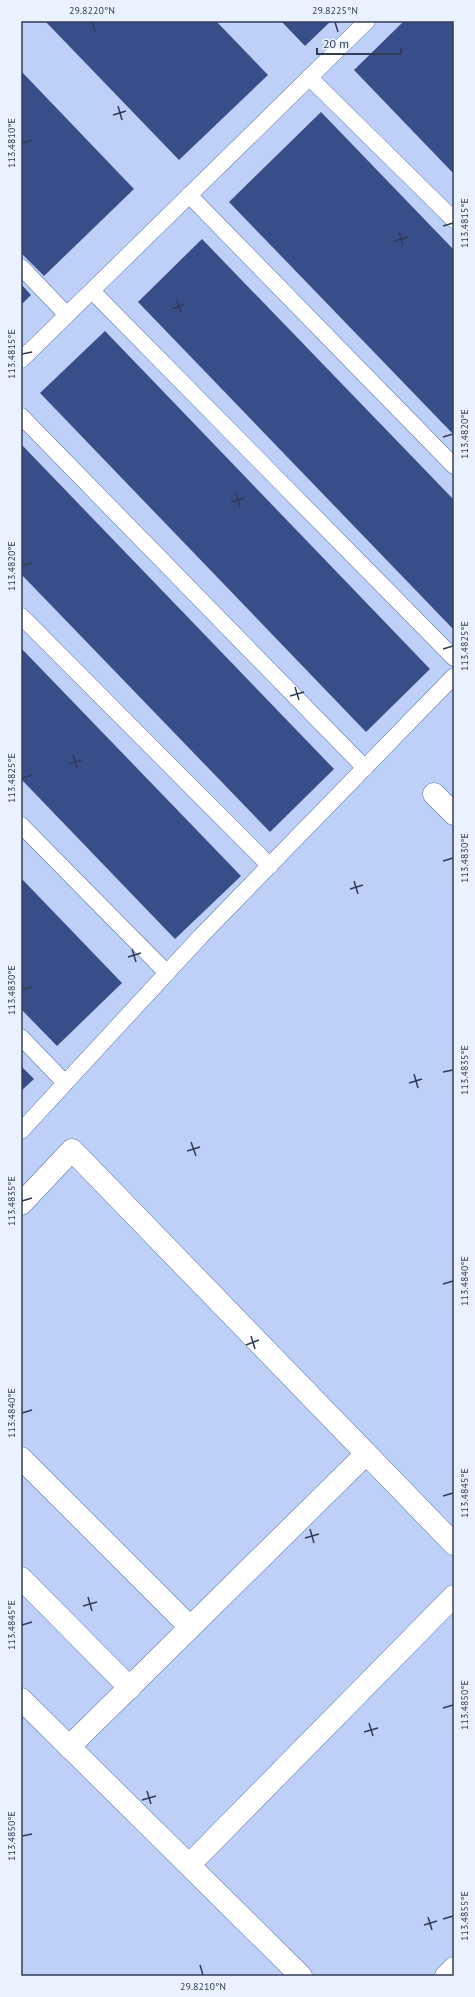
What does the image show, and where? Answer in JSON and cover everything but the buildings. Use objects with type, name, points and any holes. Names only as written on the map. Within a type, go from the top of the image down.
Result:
[{"type":"street","points":[[434,794],[454,814]]},
{"type":"street","points":[[21,1204],[72,1150],[454,1544]]},
{"type":"street","points":[[70,1747],[366,1454]]},
{"type":"street","points":[[21,1458],[190,1627]]},
{"type":"street","points":[[21,1578],[130,1688]]},
{"type":"street","points":[[188,1865],[454,1596]]},
{"type":"street","points":[[21,1699],[301,1976]]},
{"type":"street","points":[[446,1976],[454,1968]]},
{"type":"lane","points":[[21,360],[367,21]]},
{"type":"lane","points":[[309,77],[454,220]]},
{"type":"lane","points":[[189,195],[454,466]]},
{"type":"lane","points":[[21,267],[67,315]]},
{"type":"lane","points":[[92,291],[454,658]]},
{"type":"lane","points":[[21,416],[365,768]]},
{"type":"lane","points":[[21,616],[270,866]]},
{"type":"lane","points":[[21,1130],[167,973],[454,676]]},
{"type":"lane","points":[[21,825],[167,973]]},
{"type":"lane","points":[[21,1037],[66,1083]]}]
